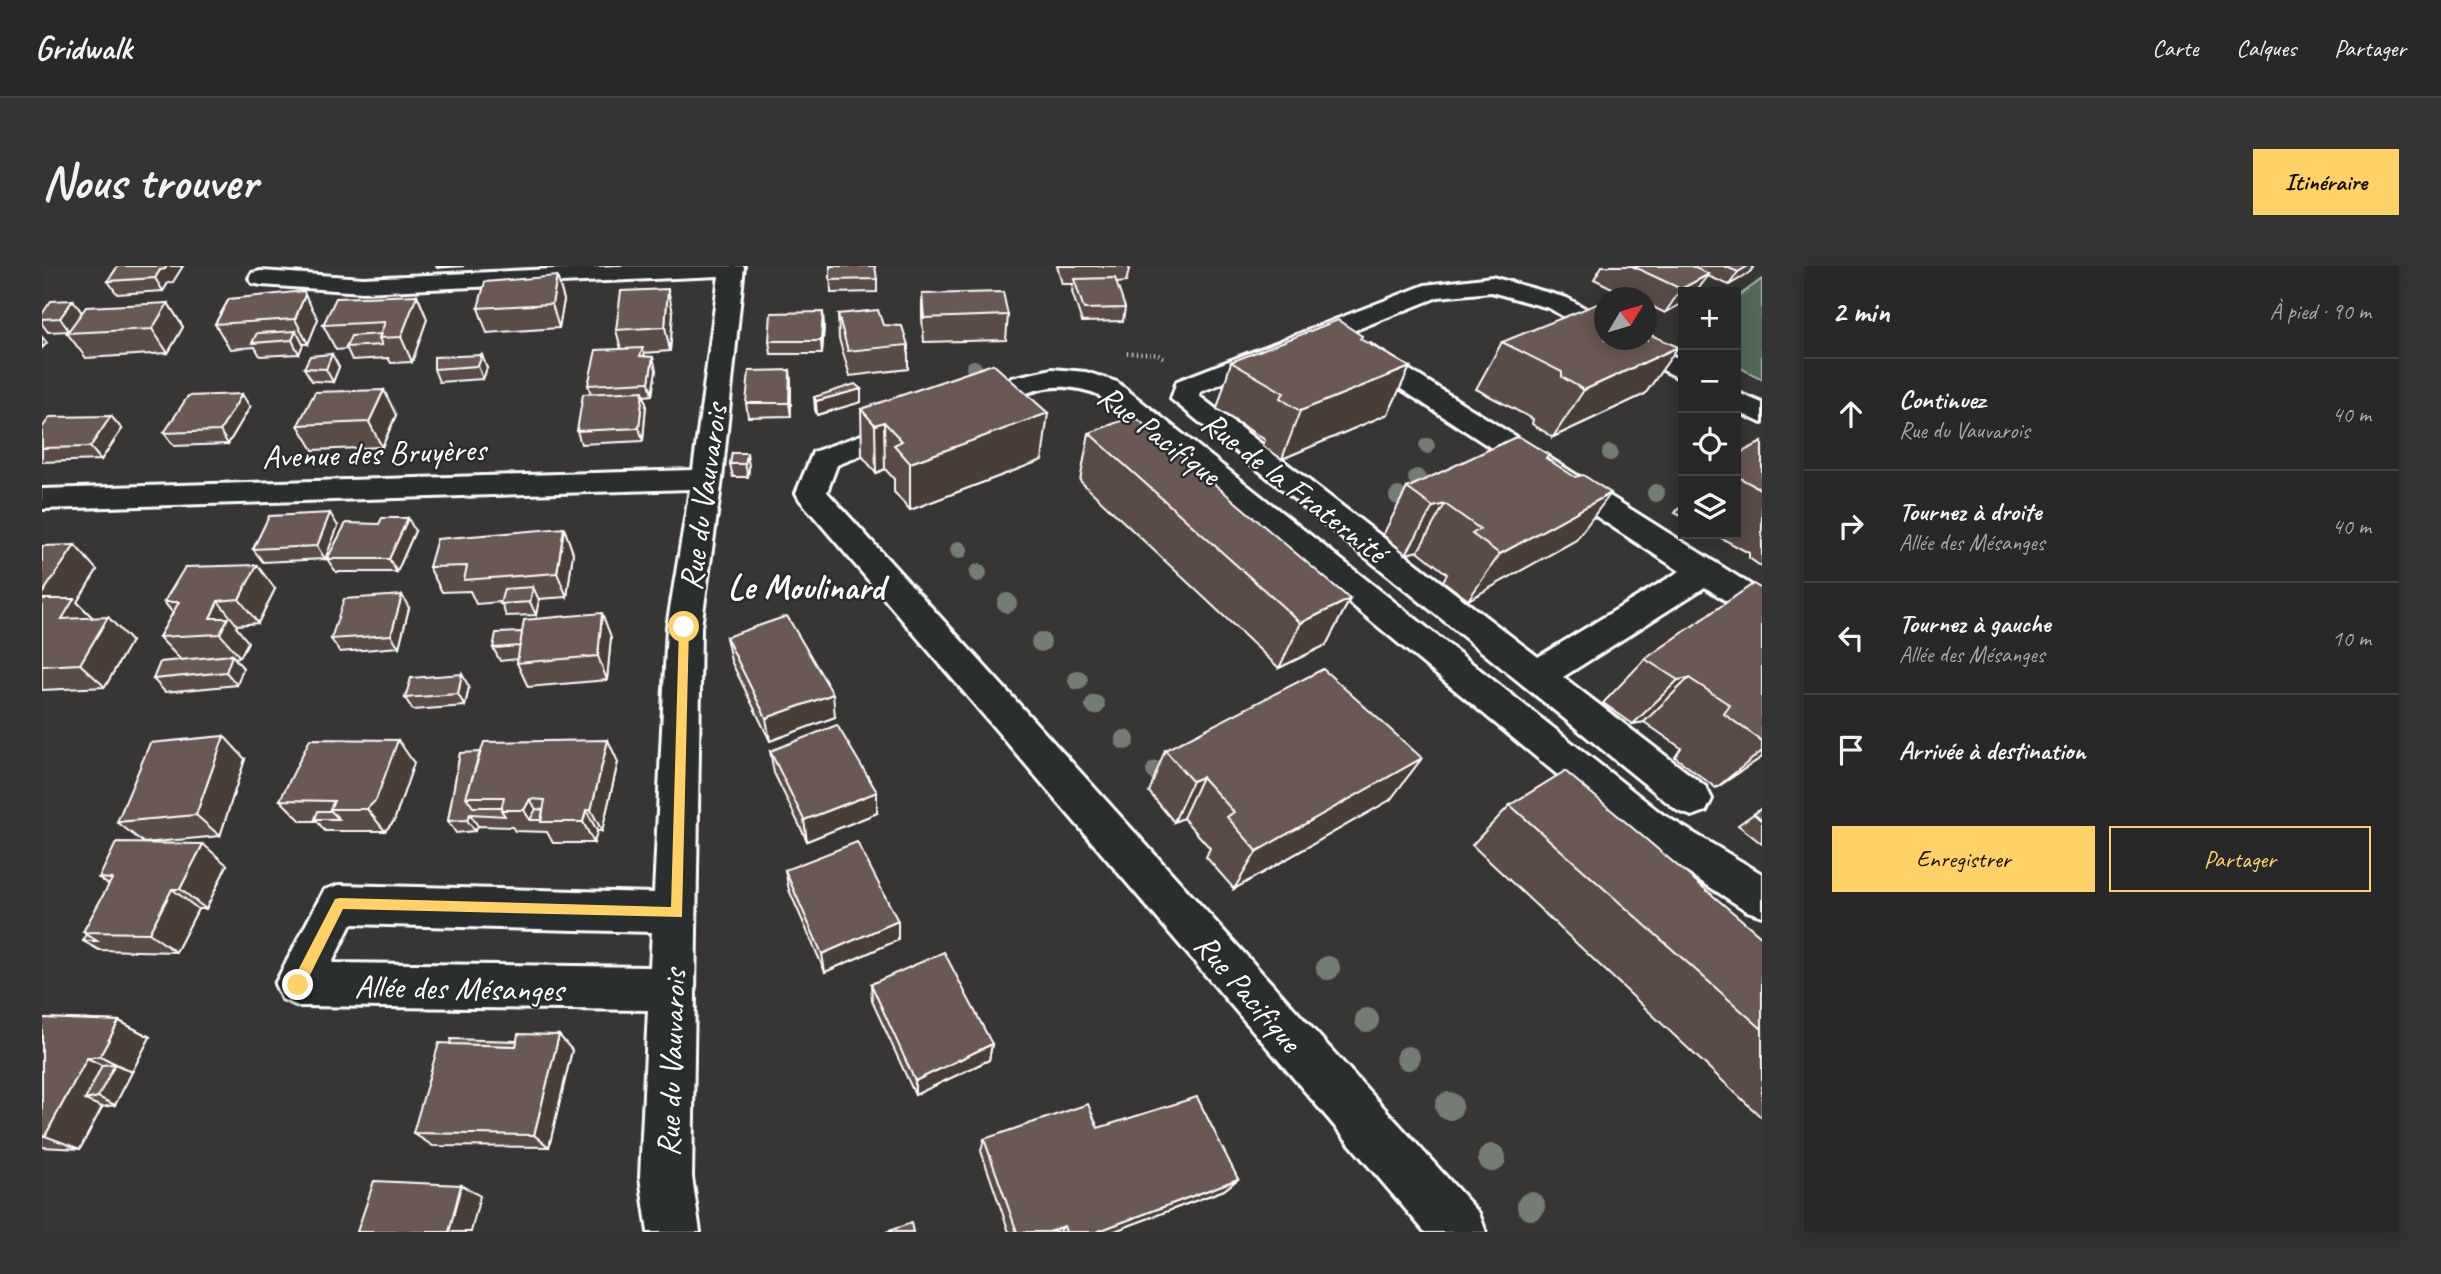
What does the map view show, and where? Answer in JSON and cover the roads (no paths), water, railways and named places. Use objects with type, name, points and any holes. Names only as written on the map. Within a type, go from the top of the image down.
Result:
[{"type":"street","points":[[261,278],[363,285],[732,267]]},
{"type":"street","name":"Rue du Vauvarois","points":[[674,1232],[666,1177],[671,987],[677,913],[684,627],[707,479],[732,267]]},
{"type":"street","name":"Rue de la Fraternité","points":[[1594,323],[1558,303],[1492,284],[1434,290],[1187,387],[1185,399],[1692,799]]},
{"type":"street","points":[[1330,331],[1762,608]]},
{"type":"street","points":[[1642,350],[1678,369]]},
{"type":"street","name":"Rue Pacifique","points":[[1460,1232],[811,493],[824,459],[1047,375],[1079,376],[1107,388],[1648,826],[1762,897]]},
{"type":"street","points":[[1741,403],[1762,414]]},
{"type":"street","name":"Avenue des Bruyères","points":[[42,499],[707,479]]},
{"type":"street","points":[[1536,676],[1704,572]]},
{"type":"street","name":"Allée des Mésanges","points":[[671,987],[631,990],[298,985],[340,904],[677,913]]},
{"type":"district","name":"Le Moulinard","points":[[806,587]]}]
